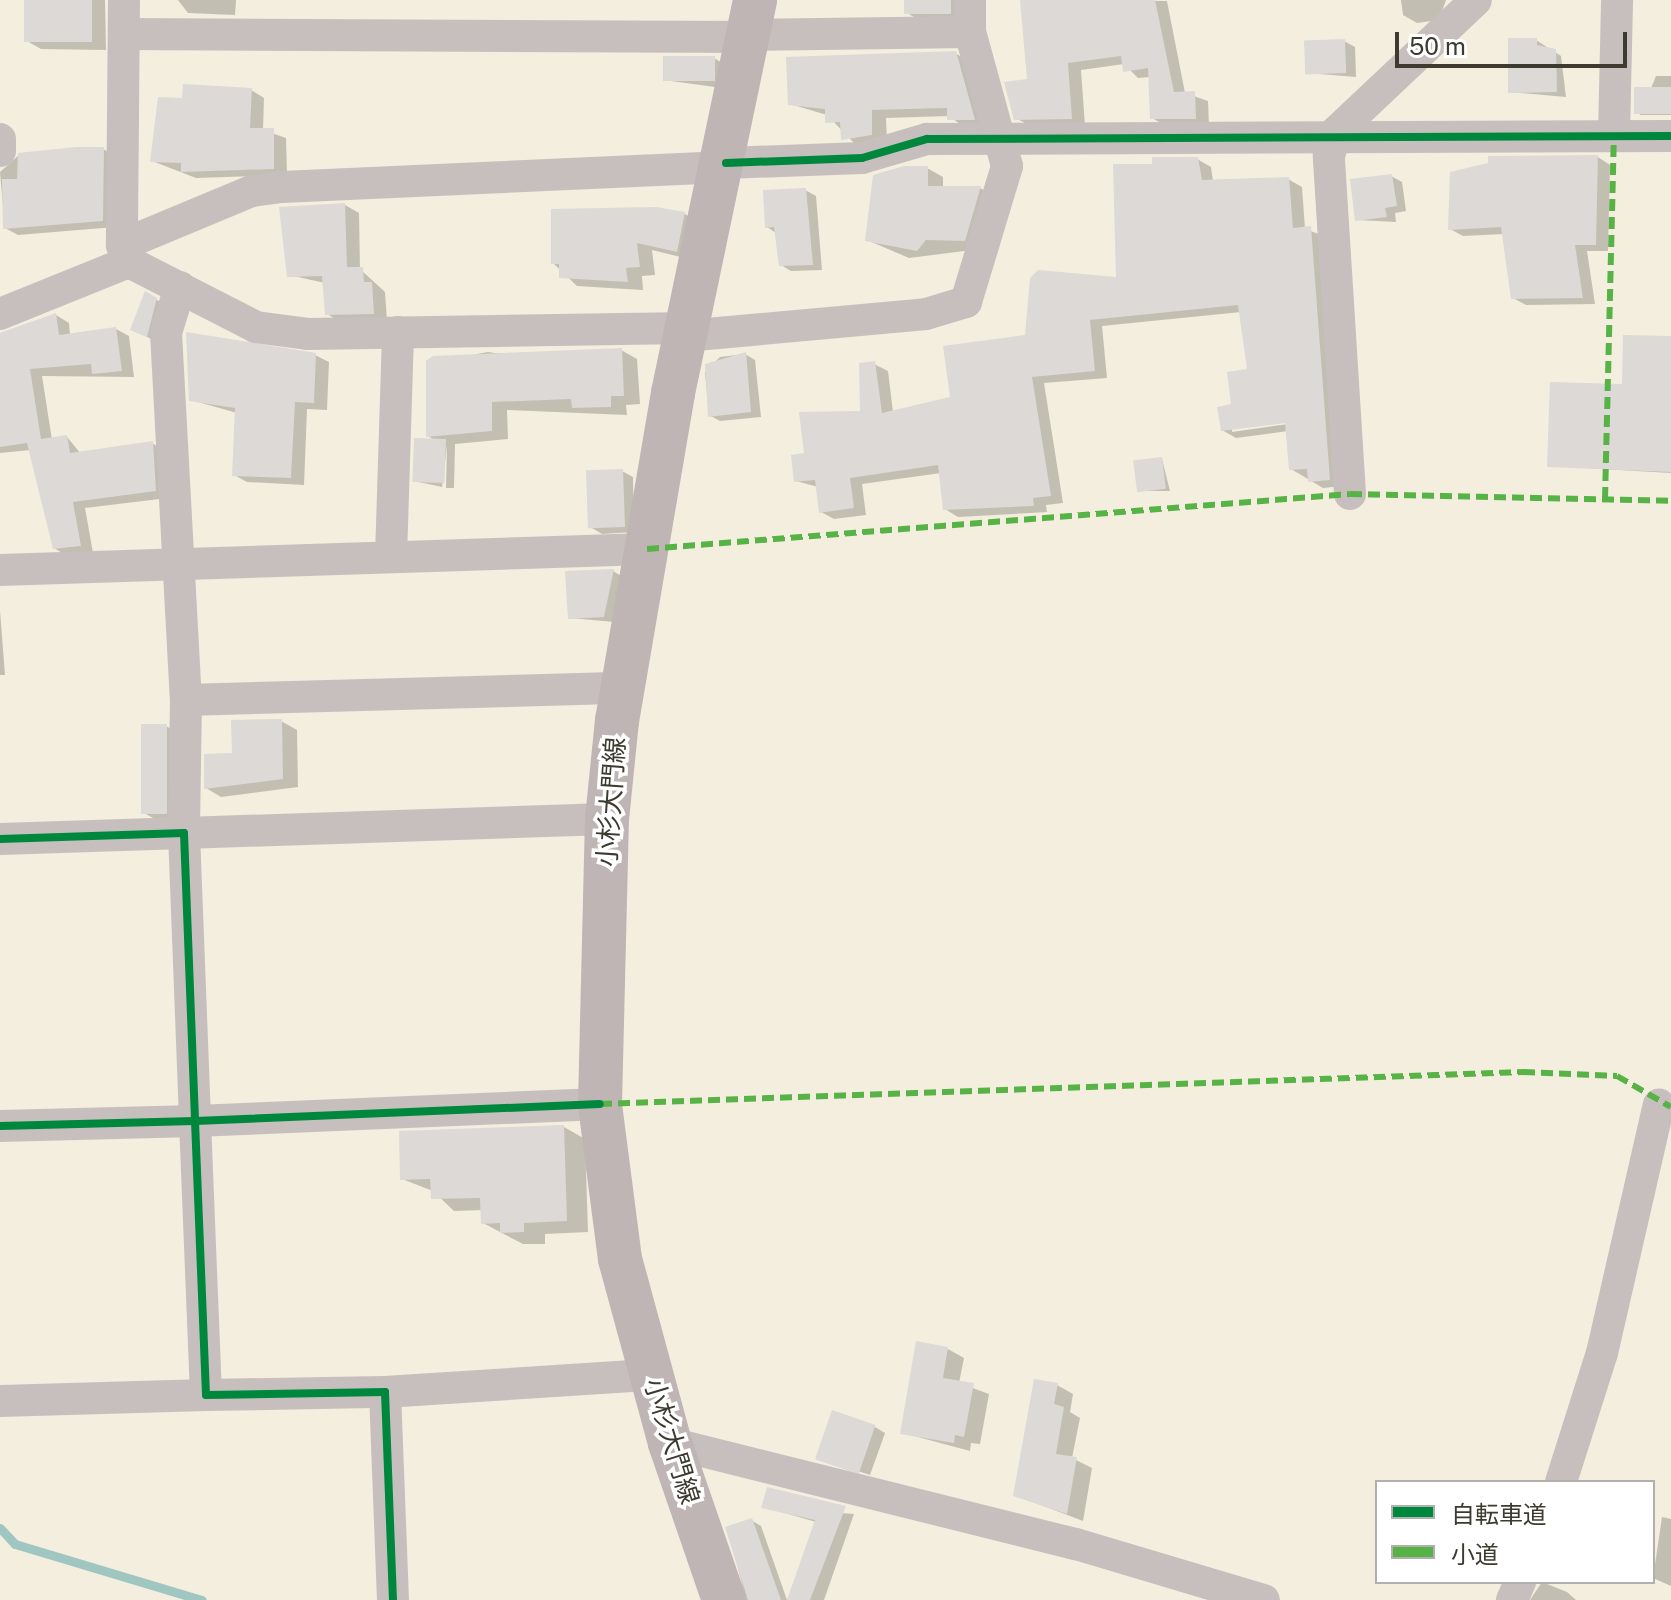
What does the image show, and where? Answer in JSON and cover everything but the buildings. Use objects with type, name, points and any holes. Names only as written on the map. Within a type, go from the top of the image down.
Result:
[{"type":"main road","name":"小杉大門線","points":[[724,1600],[670,1443],[620,1259],[600,1104],[607,819],[622,688],[686,332],[726,165],[751,24]]},
{"type":"street","points":[[124,0],[126,254]]},
{"type":"street","points":[[126,254],[256,327],[398,332],[686,332],[926,314],[966,302],[995,223],[1007,166],[970,32],[970,0]]},
{"type":"street","points":[[1350,494],[1329,156],[1336,132],[1476,0]]},
{"type":"street","points":[[1614,135],[1617,0]]},
{"type":"street","points":[[124,34],[751,24],[970,32]]},
{"type":"street","points":[[0,314],[252,191],[282,187],[862,158],[927,139],[1002,141],[1336,132],[1671,136]]},
{"type":"street","points":[[0,139],[0,151]]},
{"type":"street","points":[[180,287],[166,333],[181,563],[186,700],[184,833],[206,1395]]},
{"type":"street","points":[[391,557],[398,332]]},
{"type":"street","points":[[0,570],[647,549]]},
{"type":"street","points":[[186,700],[622,688]]},
{"type":"street","points":[[0,839],[607,819]]},
{"type":"street","points":[[0,1126],[600,1104]]},
{"type":"street","points":[[1562,1480],[1602,1353],[1659,1104]]},
{"type":"street","points":[[0,1401],[385,1392],[651,1375]]},
{"type":"street","points":[[385,1392],[393,1600]]},
{"type":"street","points":[[670,1443],[1076,1544],[1264,1600]]},
{"type":"waterway","points":[[0,1528],[15,1544],[202,1600]]},
{"type":"marked path","points":[[1605,499],[1614,135]]},
{"type":"marked path","points":[[647,549],[1350,494],[1671,501]]},
{"type":"marked path","points":[[600,1104],[1523,1072],[1617,1076],[1671,1107]]},
{"type":"cycle path","points":[[726,163],[862,158],[927,139],[1671,136]]},
{"type":"cycle path","points":[[0,839],[184,833],[195,1121],[600,1104]]},
{"type":"cycle path","points":[[0,1126],[195,1121],[206,1395],[385,1392],[393,1600]]}]
